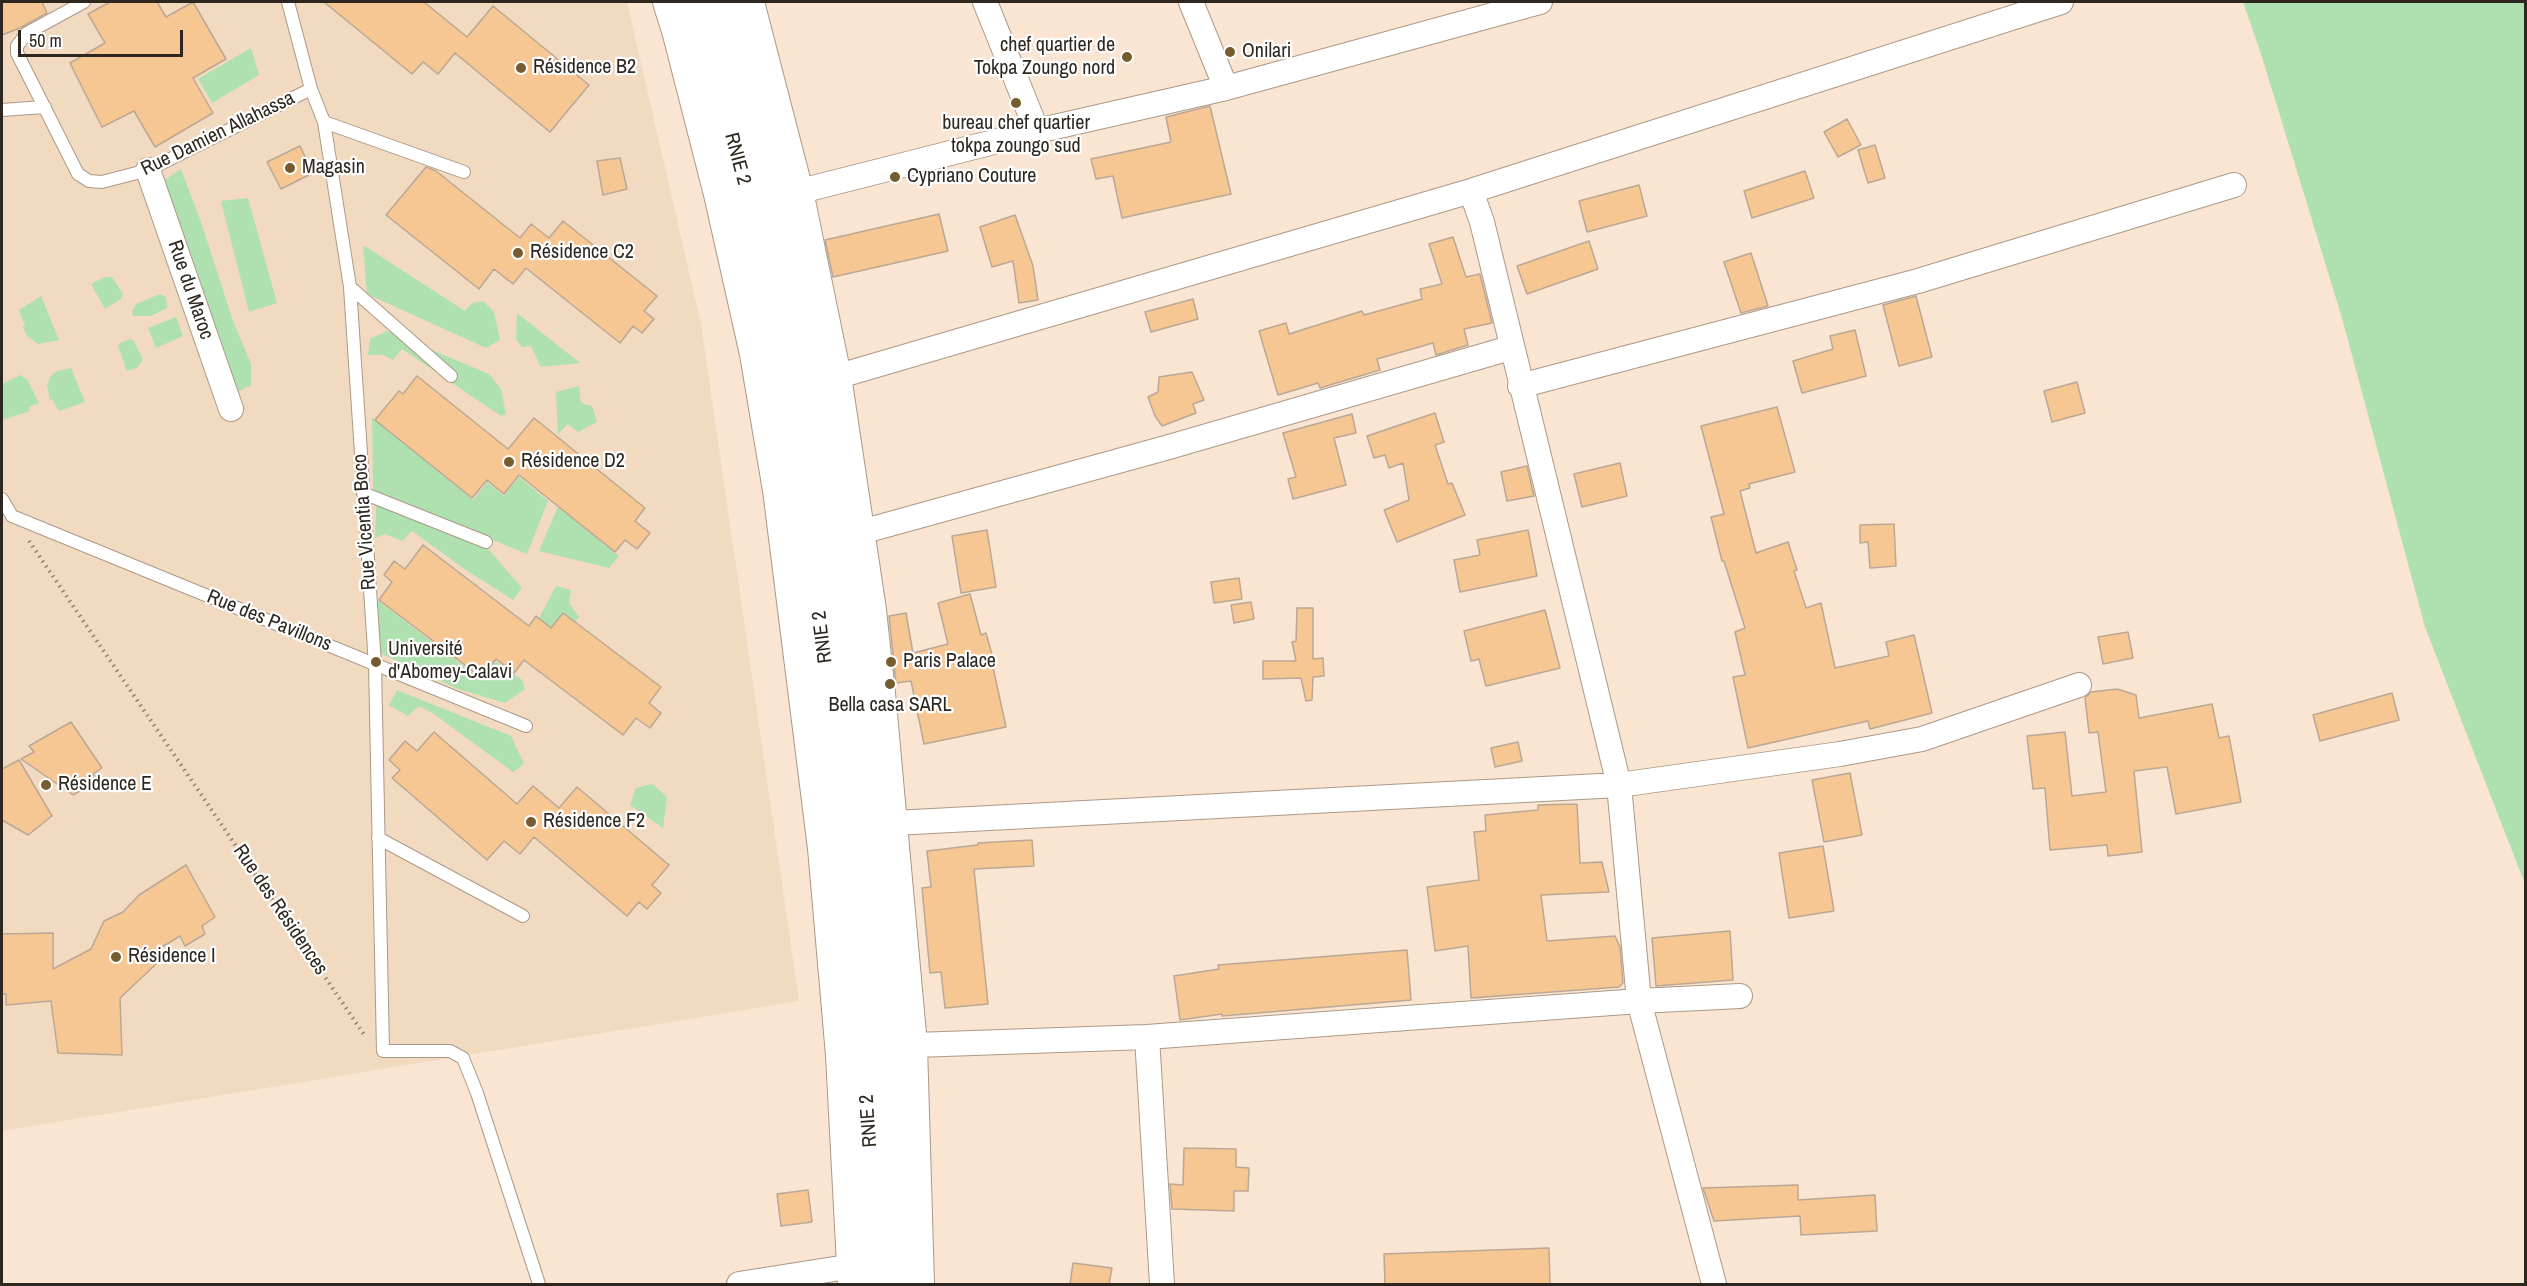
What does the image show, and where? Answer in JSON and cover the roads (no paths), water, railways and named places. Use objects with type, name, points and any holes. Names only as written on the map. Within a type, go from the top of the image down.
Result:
[{"type":"highway","name":"RNIE 2","points":[[693,2],[744,186],[760,262],[781,364],[819,602],[846,843],[864,1052],[866,1275]]},
{"type":"highway","name":"RNIE 2","points":[[726,2],[777,187],[828,452],[851,617],[890,1049],[904,1284]]},
{"type":"street","points":[[668,2],[719,194],[753,343],[778,490],[823,848],[841,1055],[866,1275],[739,1284]]},
{"type":"street","points":[[752,2],[801,191],[838,376],[874,610],[915,1045],[922,1284]]},
{"type":"street","points":[[985,2],[1037,130]]},
{"type":"street","points":[[1191,2],[1226,88]]},
{"type":"street","points":[[801,191],[1037,130],[1226,88],[1540,2]]},
{"type":"street","points":[[838,376],[1471,191],[2061,2]]},
{"type":"street","name":"Rue du Maroc","points":[[148,170],[231,409]]},
{"type":"street","points":[[1520,386],[1918,281],[2234,185]]},
{"type":"street","points":[[1471,191],[1482,222],[1510,348],[1619,785],[1639,1001],[1714,1284]]},
{"type":"street","points":[[861,532],[1169,447],[1510,348]]},
{"type":"street","points":[[894,823],[1619,785],[1840,754],[1922,739],[2079,685]]},
{"type":"street","points":[[915,1045],[1147,1037],[1639,1001],[1740,996]]},
{"type":"street","points":[[1147,1037],[1162,1284]]},
{"type":"lane","points":[[2,110],[45,107],[17,53],[17,46],[27,33],[84,2]]},
{"type":"lane","name":"Rue Vicentia Boco","points":[[288,2],[311,89],[324,122],[350,286],[375,665],[383,1051],[450,1050],[463,1058],[477,1093],[539,1284]]},
{"type":"lane","name":"Rue Damien Allahassa","points":[[45,107],[78,174],[89,181],[102,182],[148,170],[311,89]]},
{"type":"lane","points":[[324,122],[464,172]]},
{"type":"lane","points":[[350,286],[451,376]]},
{"type":"lane","points":[[363,493],[486,542]]},
{"type":"lane","name":"Rue des Pavillons","points":[[2,499],[12,516],[526,726]]},
{"type":"lane","points":[[378,838],[523,916]]},
{"type":"place","name":"Onilari","points":[[1230,52]]},
{"type":"place","name":"chef quartier de Tokpa Zoungo nord","points":[[1127,57]]},
{"type":"place","name":"Résidence B2","points":[[521,68]]},
{"type":"place","name":"bureau chef quartier tokpa zoungo sud","points":[[1016,103]]},
{"type":"place","name":"Magasin","points":[[290,168]]},
{"type":"place","name":"Cypriano Couture","points":[[895,177]]},
{"type":"place","name":"Résidence C2","points":[[518,253]]},
{"type":"place","name":"Résidence D2","points":[[509,462]]},
{"type":"place","name":"Université d'Abomey-Calavi","points":[[376,662]]},
{"type":"place","name":"Paris Palace","points":[[891,662]]},
{"type":"place","name":"Bella casa SARL","points":[[890,684]]},
{"type":"place","name":"Résidence E","points":[[46,785]]},
{"type":"place","name":"Résidence F2","points":[[531,822]]},
{"type":"place","name":"Résidence I","points":[[116,957]]}]
